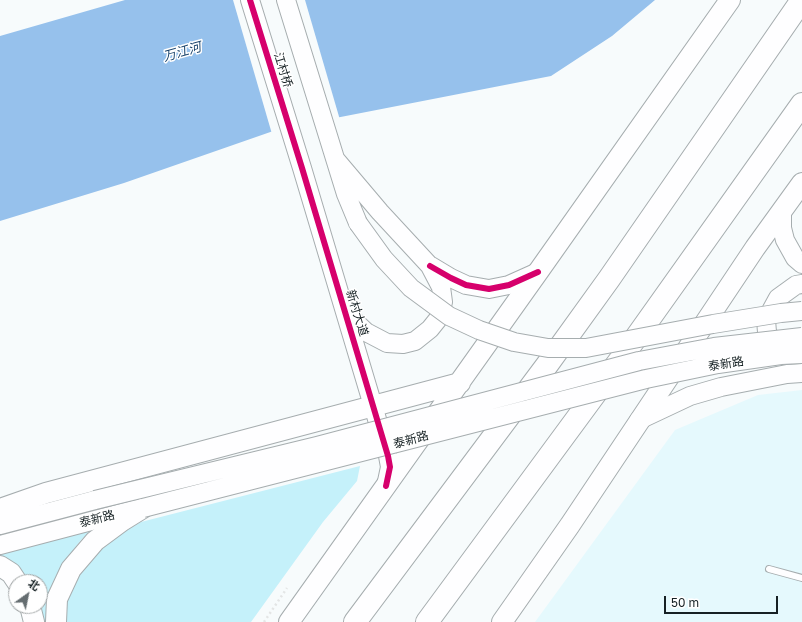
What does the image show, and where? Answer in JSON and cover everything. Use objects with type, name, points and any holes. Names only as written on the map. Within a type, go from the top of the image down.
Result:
[{"type":"highway","points":[[355,622],[556,353],[614,272],[802,0]]},
{"type":"highway","points":[[427,622],[620,360],[802,104]]},
{"type":"main road","name":"江村桥","points":[[250,0],[296,147]]},
{"type":"main road","name":"江村桥","points":[[286,0],[336,160]]},
{"type":"main road","points":[[288,622],[460,383],[730,0]]},
{"type":"main road","name":"新村大道","points":[[296,147],[390,467],[386,486]]},
{"type":"main road","points":[[336,160],[346,194],[358,223],[384,259],[411,288],[449,316],[479,330],[514,342],[548,348],[586,348],[713,324],[802,311]]},
{"type":"main road","points":[[336,160],[380,212],[430,266],[441,286],[442,302],[438,319],[430,329],[415,341],[403,344],[387,343],[366,332],[346,314]]},
{"type":"main road","points":[[502,622],[570,525],[755,248],[802,183]]},
{"type":"main road","points":[[782,211],[782,228],[785,240],[795,258],[802,264]]},
{"type":"main road","points":[[430,266],[466,285],[489,289],[509,285],[538,272]]},
{"type":"main road","points":[[802,284],[796,286],[778,298],[766,320],[767,332],[774,345],[788,360],[802,365]]},
{"type":"main road","name":"泰新路","points":[[0,525],[95,500],[317,446],[639,362],[714,348],[802,337]]},
{"type":"main road","name":"泰新路","points":[[143,508],[646,378],[718,364],[802,354]]},
{"type":"main road","points":[[639,420],[690,396],[721,387],[787,374],[802,373]]},
{"type":"main road","points":[[0,509],[46,493],[460,383]]},
{"type":"main road","points":[[56,622],[58,599],[71,569],[95,541],[106,524],[143,508]]},
{"type":"main road","name":"泰新路","points":[[0,545],[106,524]]},
{"type":"main road","points":[[0,566],[11,574]]},
{"type":"lane","points":[[770,569],[802,578]]},
{"type":"path","points":[[264,622],[287,588]]},
{"type":"shaded area","points":[[802,390],[802,622],[535,622],[675,430],[758,395]]},
{"type":"shaded area","points":[[360,466],[357,481],[323,522],[251,622],[64,622],[65,602],[74,581],[86,562],[109,540],[141,522]]},
{"type":"shaded area","points":[[91,530],[81,540],[65,561],[53,582],[48,603],[48,574],[20,574],[14,565],[0,554]]},
{"type":"shaded area","points":[[41,614],[48,614],[49,622],[41,622]]},
{"type":"water","name":"万江河","points":[[125,0],[655,0],[612,36],[551,76],[279,129],[124,183],[0,221],[0,36]]},
{"type":"pier","points":[[233,0],[305,0],[340,120],[272,134]]},
{"type":"cycle path","points":[[250,0],[388,456],[390,467],[386,486]]},
{"type":"cycle path","points":[[430,266],[466,285],[489,289],[509,285],[538,272]]}]
